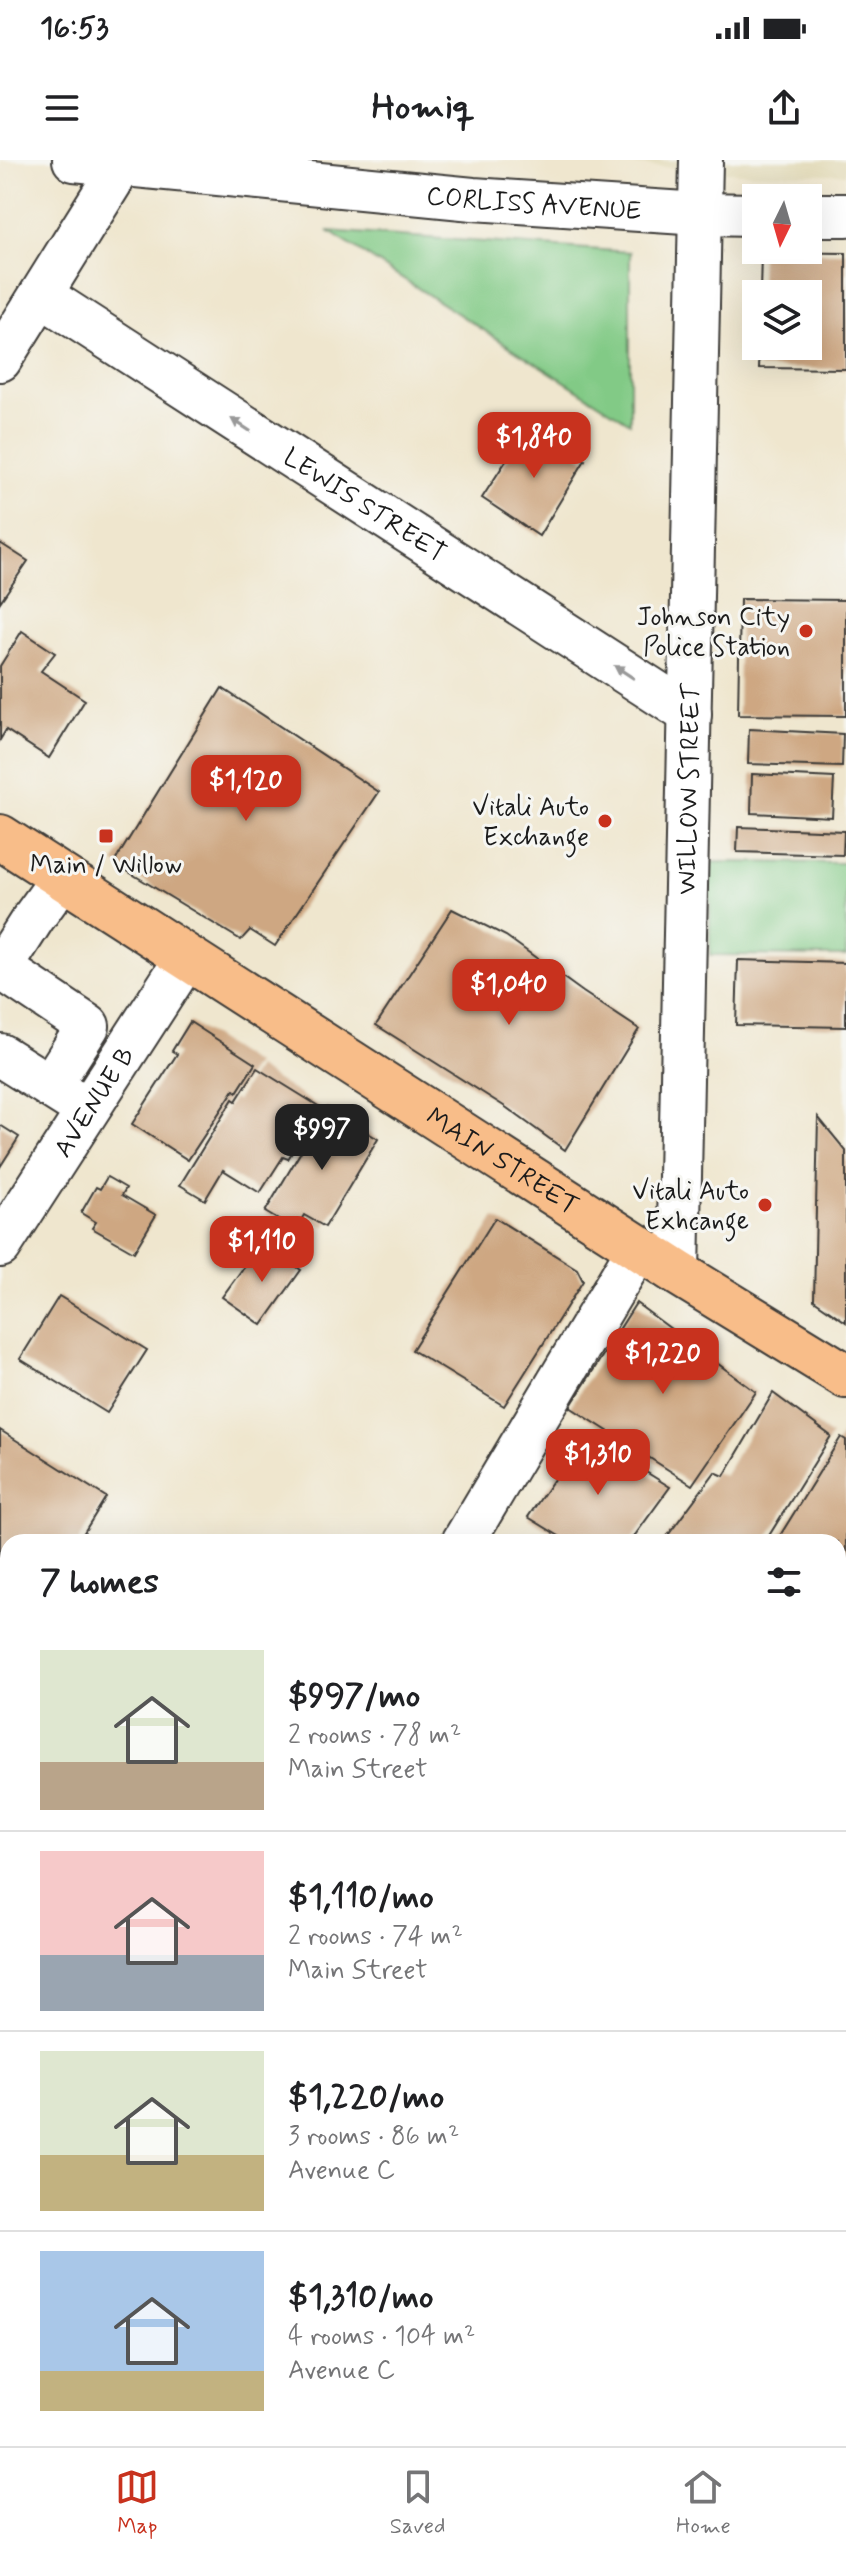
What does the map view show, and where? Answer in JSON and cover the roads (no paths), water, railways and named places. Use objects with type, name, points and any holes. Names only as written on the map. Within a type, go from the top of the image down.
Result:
[{"type":"main road","name":"MAIN STREET","points":[[0,837],[678,1273],[846,1376]]},
{"type":"street","name":"WILLOW STREET","points":[[678,1273],[701,160]]},
{"type":"street","name":"CORLISS AVENUE","points":[[103,162],[473,199],[742,215]]},
{"type":"street","points":[[0,360],[41,295],[103,162]]},
{"type":"street","points":[[822,215],[846,215]]},
{"type":"street","name":"LEWIS STREET","points":[[41,295],[690,714]]},
{"type":"street","points":[[50,1086],[88,1026],[1,969],[63,877]]},
{"type":"street","name":"AVENUE B","points":[[0,1246],[187,957]]},
{"type":"street","points":[[0,1055],[87,1111]]},
{"type":"street","points":[[468,1534],[639,1247]]},
{"type":"place","name":"Johnson City Police Station","points":[[806,631]]},
{"type":"place","name":"Vitali Auto Exchange","points":[[605,821]]},
{"type":"place","name":"Main / Willow","points":[[106,836]]},
{"type":"place","name":"Vitali Auto Exhcange","points":[[765,1205]]}]
